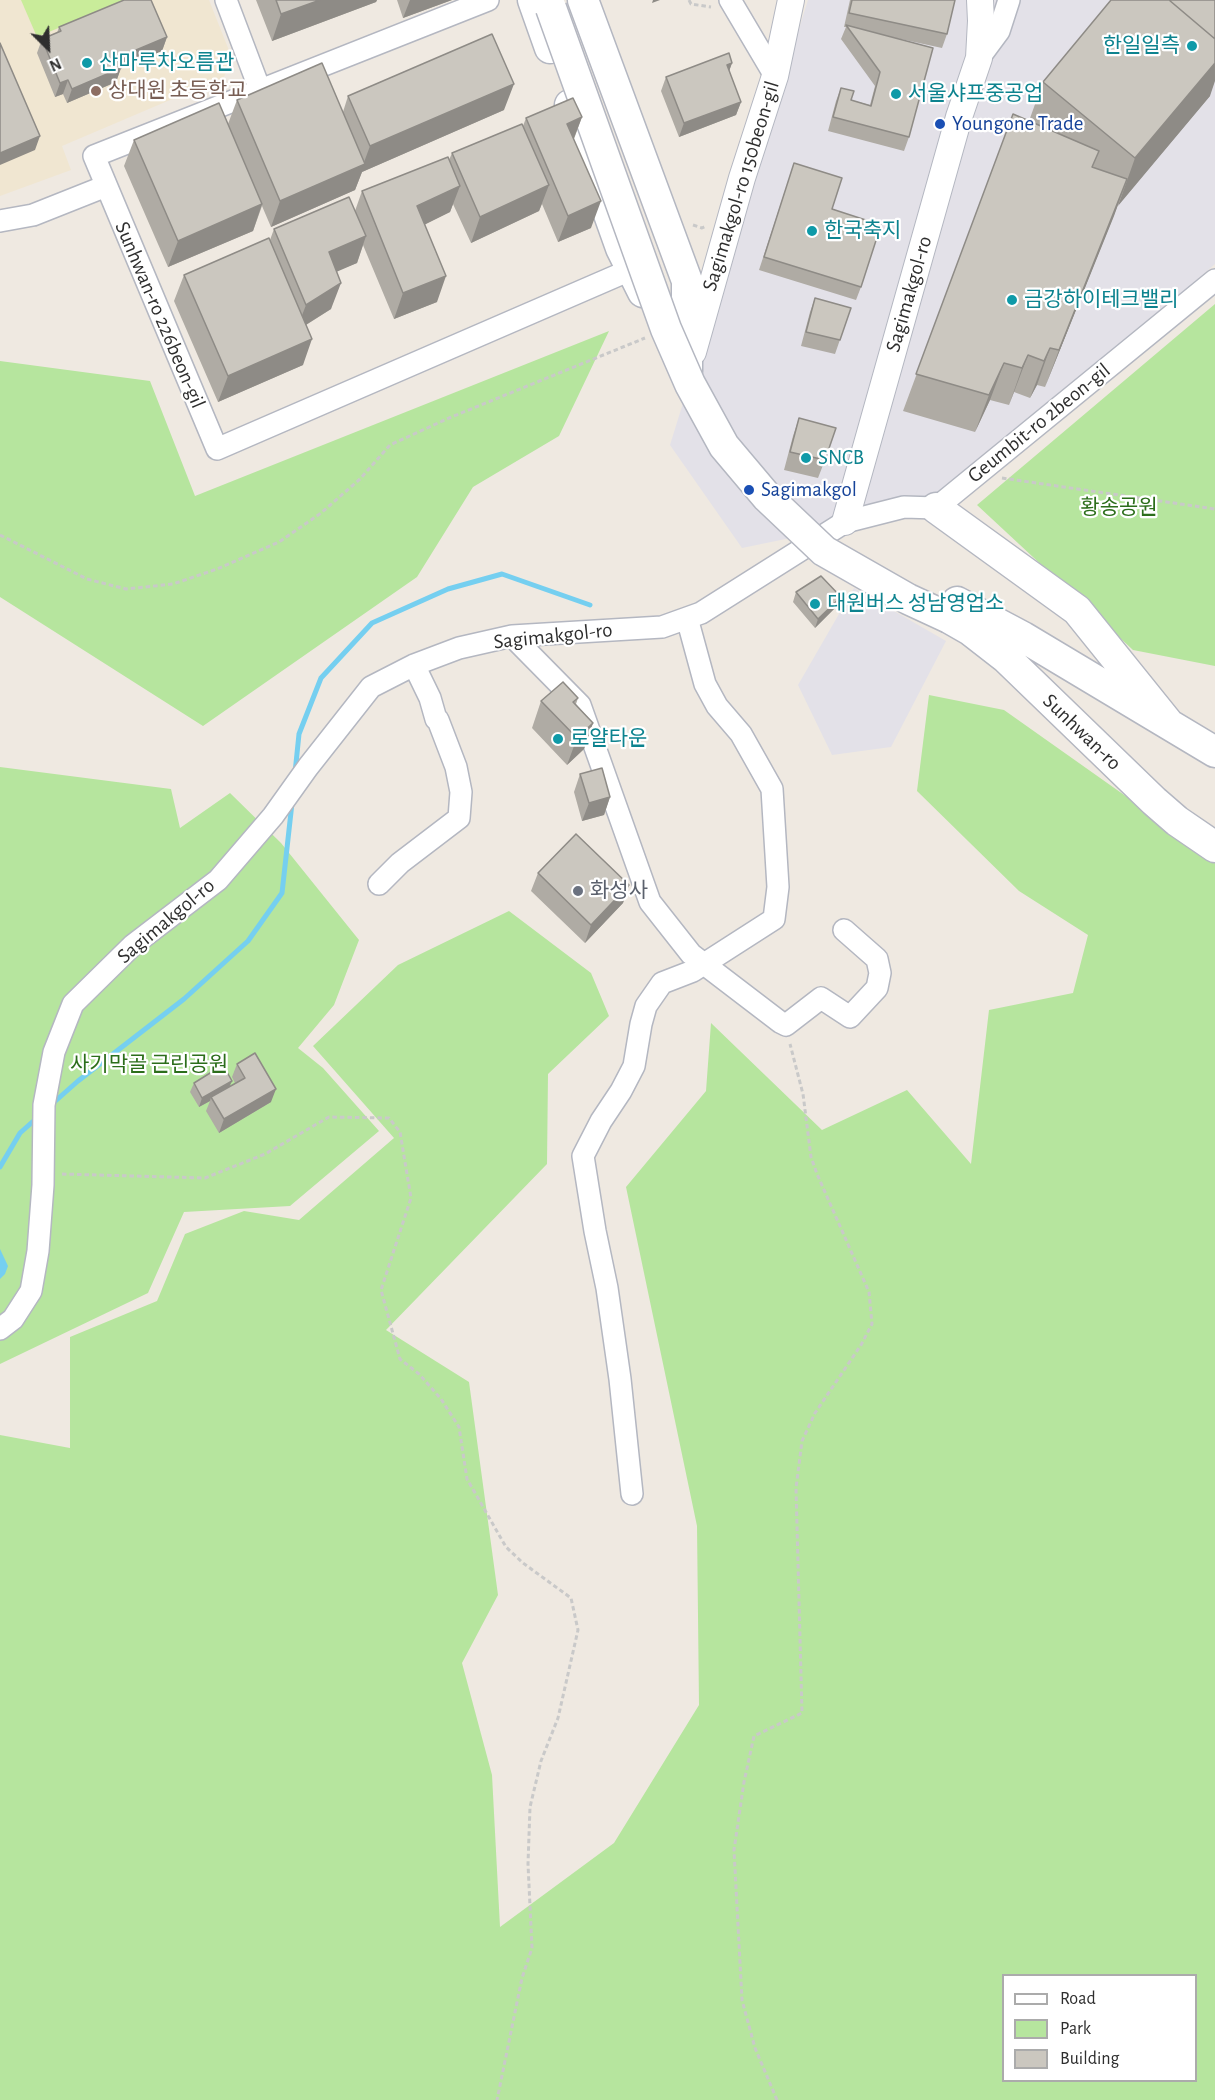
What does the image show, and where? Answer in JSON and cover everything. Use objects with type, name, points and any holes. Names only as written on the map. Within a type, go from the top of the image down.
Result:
[{"type":"main road","points":[[559,2],[621,248],[630,270],[687,371]]},
{"type":"main road","points":[[559,2],[646,175],[687,281],[687,371]]},
{"type":"main road","points":[[559,2],[666,329],[690,384],[724,446],[767,497],[824,551],[908,599],[953,610]]},
{"type":"main road","points":[[936,508],[1077,610],[1168,723]]},
{"type":"main road","name":"Sunhwan-ro","points":[[953,610],[1023,637],[1215,752]]},
{"type":"main road","name":"Sunhwan-ro","points":[[953,610],[970,630],[1006,658],[1154,801],[1215,847]]},
{"type":"street","points":[[226,0],[260,90]]},
{"type":"street","name":"Sunhwan-ro 226beon-gil","points":[[488,0],[94,156],[217,449],[630,270]]},
{"type":"street","points":[[730,0],[775,76]]},
{"type":"street","name":"Sagimakgol-ro 150beon-gil","points":[[687,371],[742,178],[775,76],[791,0]]},
{"type":"street","name":"Sagimakgol-ro","points":[[0,1329],[13,1319],[31,1291],[38,1251],[44,1174],[44,1116],[54,1052],[74,1004],[133,945],[218,880],[273,816],[371,687],[414,665],[459,648],[512,636],[662,627],[701,613],[845,522],[959,117],[979,58],[980,0]]},
{"type":"street","points":[[979,58],[999,31],[1009,0]]},
{"type":"street","points":[[0,221],[33,215],[106,186]]},
{"type":"street","name":"Geumbit-ro 2beon-gil","points":[[936,508],[1215,279]]},
{"type":"street","points":[[687,371],[733,452],[787,512],[818,540]]},
{"type":"street","points":[[845,522],[904,507],[936,508]]},
{"type":"street","points":[[632,1494],[608,1299],[583,1156],[634,1066],[640,1024],[646,1006],[662,983],[699,967],[774,919],[778,887],[772,789],[741,734],[717,706],[705,684],[687,618]]},
{"type":"street","points":[[512,636],[580,705],[650,902],[699,967],[786,1024],[821,998],[850,1017],[878,988],[880,973],[878,958],[844,930]]},
{"type":"street","points":[[379,884],[400,862],[459,818],[461,792],[456,767],[430,698],[414,665]]},
{"type":"path","points":[[685,223],[702,228],[708,224]]},
{"type":"path","points":[[0,535],[87,579],[126,589],[172,584],[218,569],[279,542],[321,513],[360,479],[390,445],[449,418],[664,331]]},
{"type":"path","points":[[976,474],[1215,509]]},
{"type":"path","points":[[777,2100],[754,2048],[742,2000],[734,1850],[744,1782],[754,1736],[802,1713],[796,1488],[802,1441],[815,1413],[855,1354],[872,1324],[869,1292],[811,1157],[803,1094],[786,1024]]},
{"type":"path","points":[[44,1174],[205,1178],[265,1154],[329,1117],[389,1118],[400,1132],[411,1198],[381,1290],[400,1359],[419,1374],[441,1399],[459,1427],[467,1479],[506,1547],[523,1563],[571,1598],[578,1630],[558,1718],[542,1761],[530,1807],[528,1864],[532,1948],[522,1978],[497,2100]]},
{"type":"shaded area","name":"상대원 초등학교","points":[[0,0],[209,0],[232,58],[224,77],[62,146],[71,170],[0,196]]},
{"type":"shaded area","points":[[808,0],[1215,0],[1215,264],[936,508],[742,548],[670,445]]},
{"type":"shaded area","points":[[854,588],[946,641],[891,747],[832,755],[798,685]]},
{"type":"green space","points":[[21,0],[125,0],[37,37]]},
{"type":"green space","name":"황송공원","points":[[1215,304],[1215,666],[1133,650],[977,505]]},
{"type":"green space","points":[[609,331],[559,436],[473,487],[417,577],[203,726],[0,597],[0,361],[150,381],[195,496]]},
{"type":"green space","points":[[929,695],[1004,710],[1209,855],[1215,848],[1215,2100],[0,2100],[0,1435],[70,1448],[70,1337],[157,1301],[185,1234],[244,1211],[299,1220],[394,1138],[313,1046],[398,965],[509,911],[591,973],[609,1016],[548,1074],[547,1164],[386,1330],[469,1382],[498,1595],[462,1663],[492,1775],[500,1927],[614,1843],[699,1705],[697,1526],[626,1187],[706,1091],[711,1023],[822,1130],[907,1090],[971,1164],[989,1010],[1073,993],[1088,935],[1019,891],[917,791]]},
{"type":"green space","name":"사기막골 근린공원","points":[[0,767],[171,789],[180,828],[230,793],[281,843],[359,940],[334,1005],[298,1048],[323,1068],[379,1131],[290,1206],[184,1212],[148,1293],[0,1364]]},
{"type":"water","points":[[0,1249],[8,1266],[0,1279]]},
{"type":"building","name":"산마루차오름관","points":[[124,0],[151,0],[167,37],[117,58],[121,68],[72,89],[68,80],[60,83],[42,39],[61,31],[59,27]]},
{"type":"building","points":[[276,0],[320,0],[281,14]]},
{"type":"building","points":[[852,0],[955,0],[947,34],[849,13]]},
{"type":"building","points":[[1111,0],[1169,0],[1215,39],[1215,63],[1135,158],[1043,82]]},
{"type":"building","points":[[1169,0],[1215,0],[1215,39]]},
{"type":"building","name":"서울샤프중공업","points":[[846,25],[933,48],[909,137],[833,117],[841,88],[854,91],[851,100],[871,106],[880,72]]},
{"type":"building","points":[[492,34],[514,84],[370,146],[348,96]]},
{"type":"building","points":[[0,43],[40,136],[0,153]]},
{"type":"building","points":[[729,53],[732,63],[727,65],[741,102],[684,123],[666,77]]},
{"type":"building","points":[[322,63],[365,164],[280,201],[237,100]]},
{"type":"building","points":[[573,98],[582,117],[567,124],[601,201],[568,216],[526,118]]},
{"type":"building","points":[[219,103],[262,204],[178,241],[134,140]]},
{"type":"building","name":"금강하이테크밸리","points":[[1013,114],[1099,151],[1092,167],[1127,179],[1059,350],[1050,348],[1044,361],[1028,355],[1022,368],[1004,363],[989,395],[916,374]]},
{"type":"building","points":[[522,124],[549,185],[480,217],[452,153]]},
{"type":"building","points":[[448,157],[460,186],[417,206],[446,276],[403,293],[362,191]]},
{"type":"building","name":"한국축지","points":[[794,163],[842,178],[832,209],[881,225],[861,287],[764,257]]},
{"type":"building","points":[[349,197],[366,236],[329,252],[341,283],[306,305],[274,229]]},
{"type":"building","points":[[269,238],[312,339],[228,376],[184,275]]},
{"type":"building","points":[[815,298],[851,308],[840,340],[806,332]]},
{"type":"building","points":[[799,418],[836,428],[825,460],[790,452]]},
{"type":"building","points":[[821,576],[841,597],[818,619],[796,592]]},
{"type":"building","points":[[563,682],[578,698],[573,702],[593,723],[577,738],[541,701]]},
{"type":"building","points":[[602,768],[610,797],[589,803],[580,774]]},
{"type":"building","points":[[576,834],[629,885],[591,925],[538,873]]},
{"type":"building","points":[[255,1053],[276,1089],[224,1119],[211,1097],[245,1078],[237,1064]]},
{"type":"building","points":[[223,1065],[232,1081],[202,1098],[194,1083]]},
{"type":"waterway","points":[[295,773],[299,734],[321,678],[372,623],[448,589],[502,574],[590,605]]},
{"type":"waterway","points":[[52,1104],[78,1081],[184,999],[248,941],[282,893],[292,803]]},
{"type":"waterway","points":[[0,1167],[20,1133],[38,1117]]},
{"type":"place","name":"한일일측","points":[[1192,46]]},
{"type":"place","name":"산마루차오름관","points":[[87,63]]},
{"type":"place","name":"상대원 초등학교","points":[[96,91]]},
{"type":"place","name":"서울샤프중공업","points":[[896,94]]},
{"type":"place","name":"Youngone Trade","points":[[940,124]]},
{"type":"place","name":"한국축지","points":[[812,231]]},
{"type":"place","name":"금강하이테크밸리","points":[[1012,300]]},
{"type":"place","name":"SNCB","points":[[806,458]]},
{"type":"place","name":"Sagimakgol","points":[[749,490]]},
{"type":"place","name":"대원버스 성남영업소","points":[[815,604]]},
{"type":"place","name":"로얄타운","points":[[558,739]]},
{"type":"place","name":"화성사","points":[[578,891]]}]
